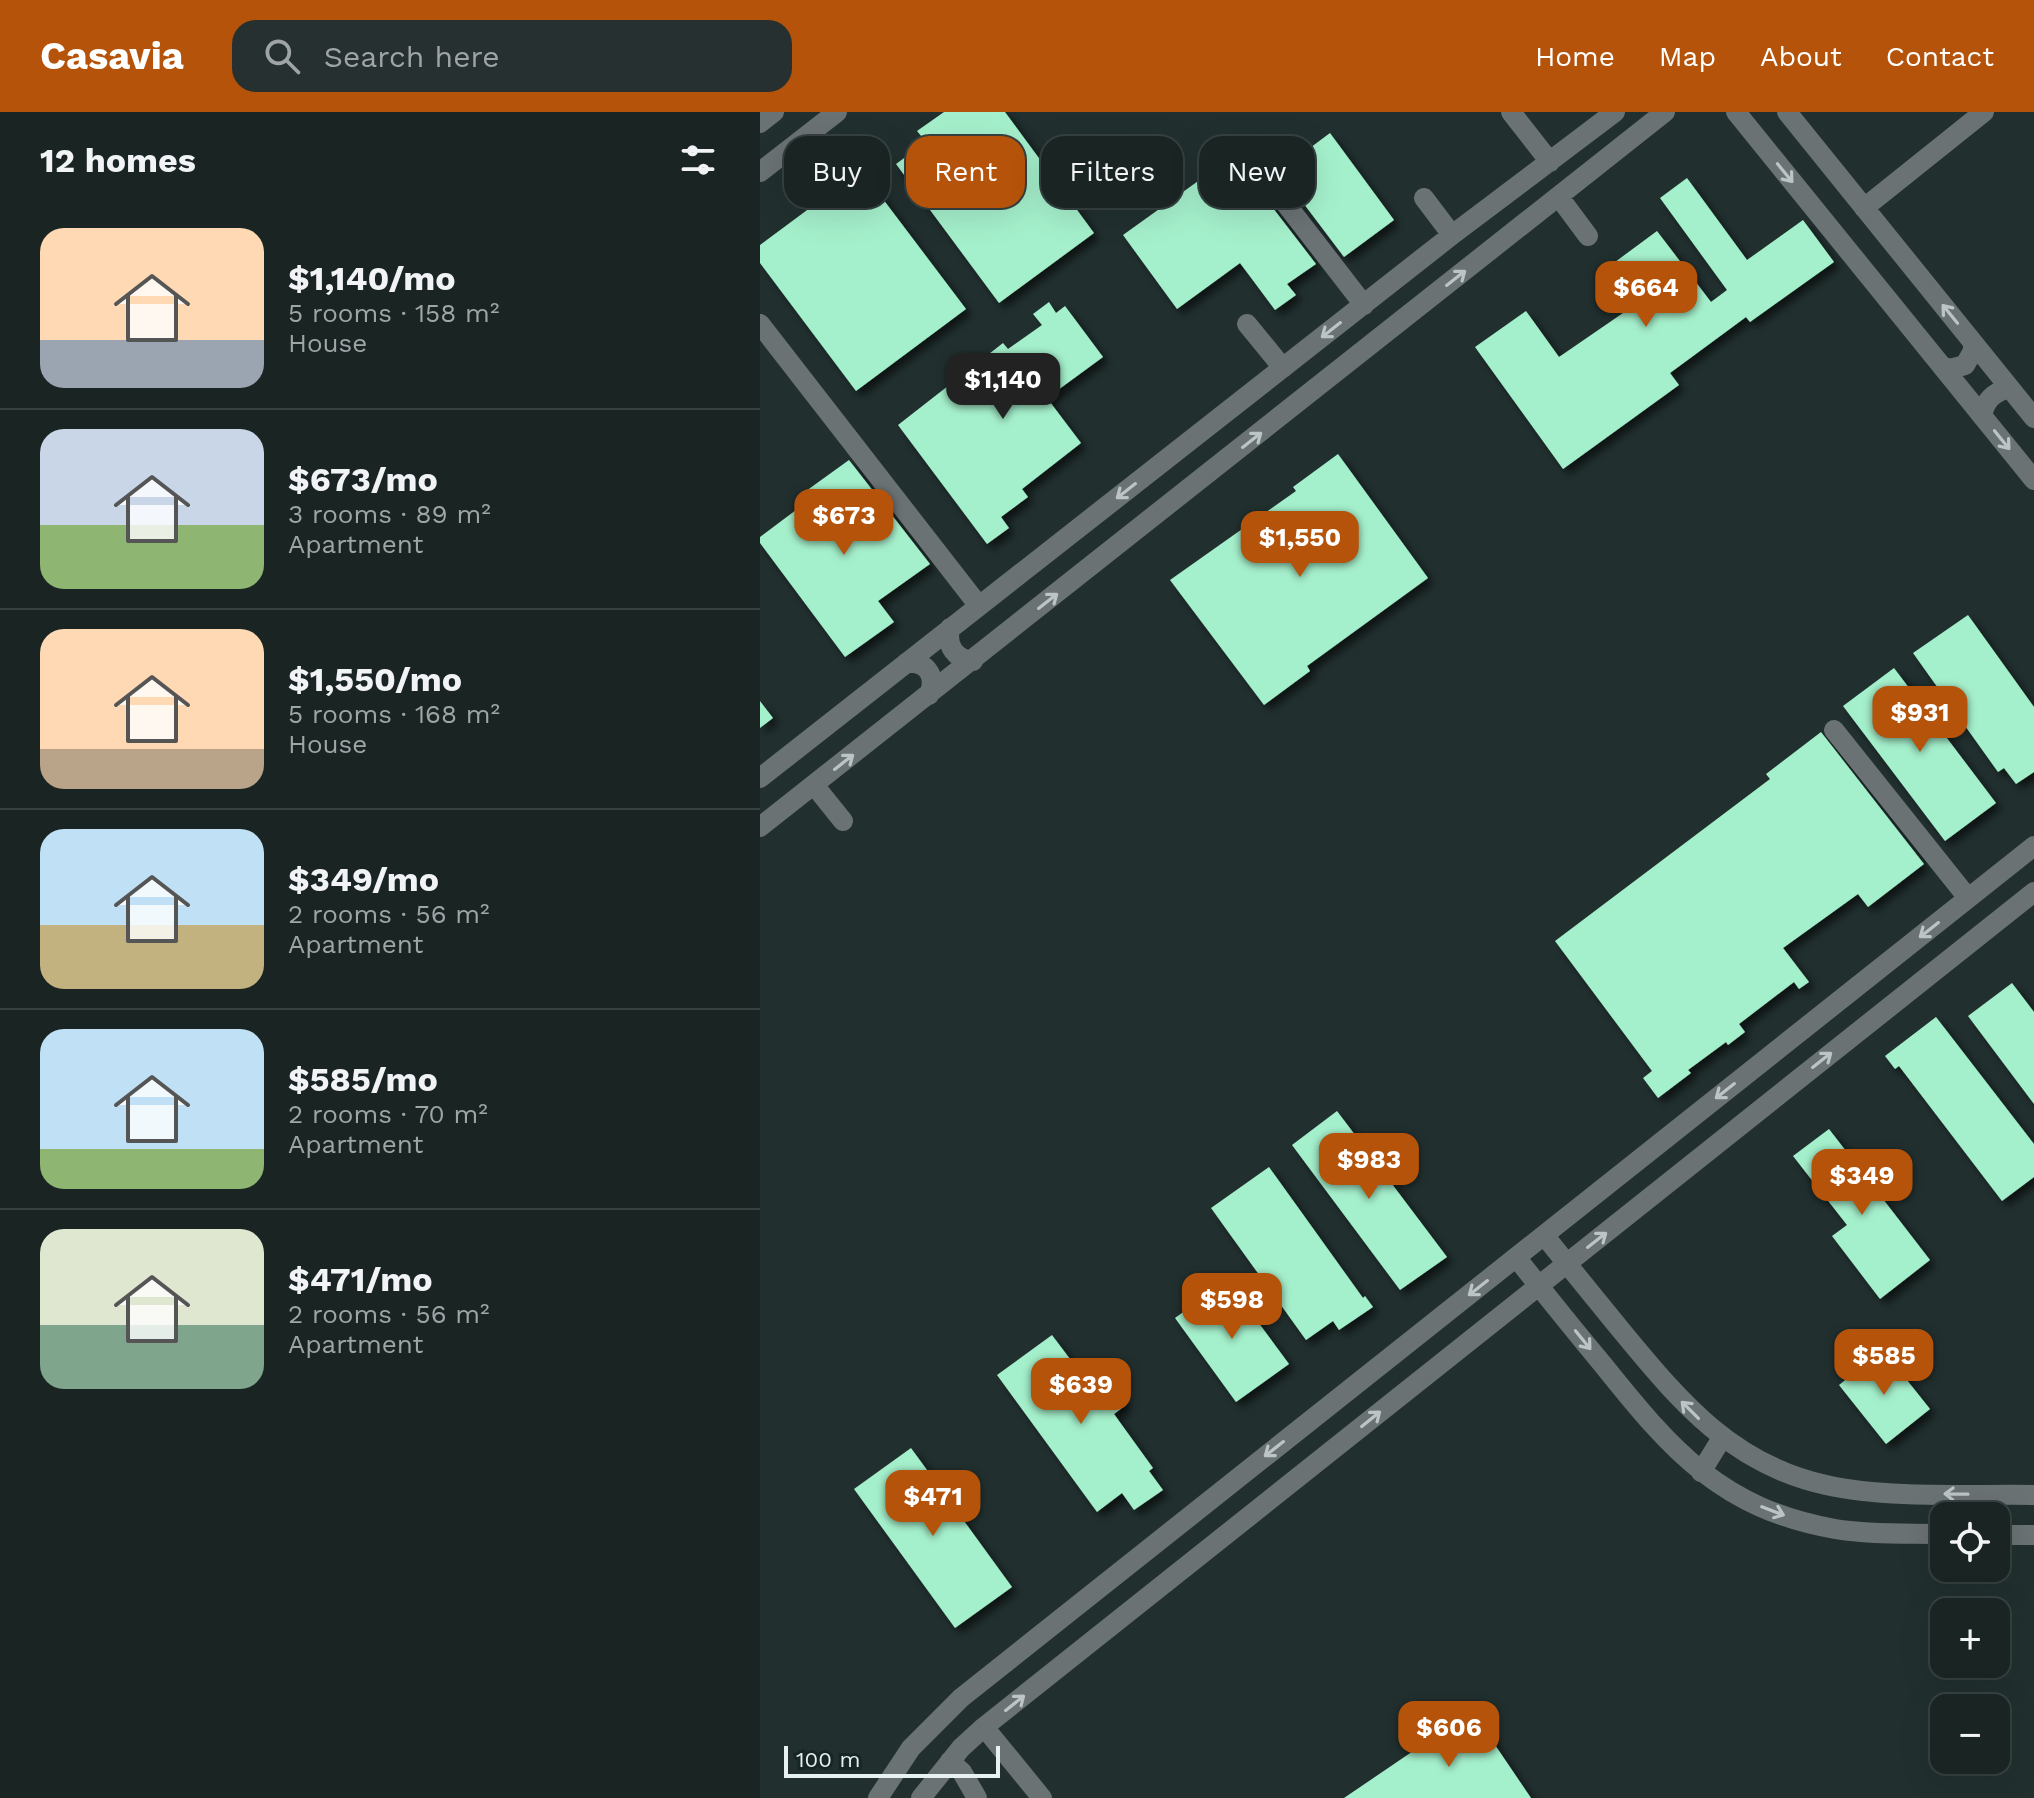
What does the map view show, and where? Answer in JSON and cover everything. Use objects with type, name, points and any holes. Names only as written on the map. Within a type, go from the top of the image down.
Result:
[{"type":"lane","points":[[760,123],[774,112]]},
{"type":"lane","points":[[760,172],[837,112]]},
{"type":"lane","points":[[1511,112],[1550,162]]},
{"type":"lane","points":[[760,778],[1452,235],[1615,112]]},
{"type":"lane","points":[[760,827],[1665,112]]},
{"type":"lane","points":[[1736,112],[2034,480]]},
{"type":"lane","points":[[1787,112],[2034,418]]},
{"type":"lane","points":[[1864,208],[1984,112]]},
{"type":"lane","points":[[1559,197],[1588,236]]},
{"type":"lane","points":[[1424,198],[1452,235]]},
{"type":"lane","points":[[1289,208],[1364,305]]},
{"type":"lane","points":[[760,324],[979,606]]},
{"type":"lane","points":[[1247,324],[1283,368]]},
{"type":"lane","points":[[1942,366],[1958,368],[1965,365],[1973,351],[1973,344]]},
{"type":"lane","points":[[1982,416],[1994,394],[2009,388]]},
{"type":"lane","points":[[950,628],[948,636],[952,651],[958,657],[973,661]]},
{"type":"lane","points":[[906,663],[921,664],[927,668],[933,681],[929,695]]},
{"type":"lane","points":[[1834,730],[1968,898]]},
{"type":"lane","points":[[814,785],[843,821]]},
{"type":"lane","points":[[878,1798],[911,1748],[934,1722],[2034,846]]},
{"type":"lane","points":[[921,1798],[950,1761],[984,1727],[2034,892]]},
{"type":"lane","points":[[1544,1235],[1693,1414],[1722,1438],[1754,1458],[1788,1474],[1824,1485],[1861,1491],[2034,1495]]},
{"type":"lane","points":[[1516,1257],[1647,1421],[1701,1472],[1766,1509],[1801,1521],[1874,1533],[1930,1534]]},
{"type":"lane","points":[[1701,1472],[1722,1438]]},
{"type":"lane","points":[[1172,1531],[1178,1545],[1196,1558]]},
{"type":"lane","points":[[2010,1535],[2034,1535]]},
{"type":"lane","points":[[1143,1554],[1159,1569],[1166,1582]]},
{"type":"lane","points":[[984,1727],[1042,1798]]},
{"type":"lane","points":[[950,1761],[962,1772],[977,1798]]},
{"type":"building","points":[[944,112],[1005,112],[1023,136],[921,136],[917,131]]},
{"type":"building","points":[[1330,133],[1394,220],[1344,257],[1307,208],[1315,208],[1315,144]]},
{"type":"building","points":[[1025,139],[1041,161],[1041,208],[1076,208],[1094,233],[999,303],[929,208],[1025,208]]},
{"type":"building","points":[[906,157],[906,177],[896,164]]},
{"type":"building","points":[[1687,178],[1747,260],[1803,220],[1834,262],[1750,322],[1746,317],[1670,373],[1679,385],[1563,469],[1475,347],[1526,311],[1559,357],[1639,302],[1611,265],[1657,231],[1711,302],[1727,290],[1660,198]]},
{"type":"building","points":[[1199,180],[1199,208],[1273,208],[1316,264],[1287,284],[1296,295],[1275,310],[1240,263],[1177,309],[1123,235],[1161,208],[1183,208],[1183,192]]},
{"type":"building","points":[[810,208],[890,208],[966,309],[856,391],[760,263],[760,245]]},
{"type":"building","points":[[1049,302],[1056,313],[1065,306],[1103,357],[1047,398],[1081,443],[1022,489],[1028,497],[1001,517],[1009,528],[987,544],[898,425],[1003,343],[1008,349],[1042,325],[1033,314]]},
{"type":"building","points":[[1338,454],[1428,578],[1307,666],[1310,671],[1264,705],[1170,580],[1296,491],[1293,487]]},
{"type":"building","points":[[849,460],[930,564],[878,601],[894,622],[845,657],[760,543],[760,537],[812,498],[806,491]]},
{"type":"building","points":[[1968,615],[2034,707],[2034,772],[2016,784],[2004,768],[1998,772],[1913,653]]},
{"type":"building","points":[[1894,668],[1996,803],[1945,841],[1843,706]]},
{"type":"building","points":[[760,701],[773,718],[760,728]]},
{"type":"building","points":[[1821,732],[1924,864],[1868,907],[1858,894],[1783,948],[1809,982],[1799,989],[1794,982],[1739,1024],[1745,1032],[1688,1070],[1691,1073],[1658,1098],[1643,1078],[1652,1071],[1555,941],[1770,779],[1766,774]]},
{"type":"building","points":[[2012,983],[2034,1012],[2034,1104],[1968,1016]]},
{"type":"building","points":[[1936,1017],[2034,1144],[2034,1177],[2002,1201],[1899,1066],[1895,1069],[1885,1056]]},
{"type":"building","points":[[1337,1111],[1447,1257],[1400,1290],[1292,1145]]},
{"type":"building","points":[[1829,1129],[1930,1260],[1880,1299],[1832,1236],[1847,1225],[1793,1156]]},
{"type":"building","points":[[1269,1167],[1363,1298],[1365,1296],[1373,1307],[1339,1330],[1333,1321],[1306,1340],[1211,1208]]},
{"type":"building","points":[[1227,1280],[1289,1364],[1236,1402],[1175,1318]]},
{"type":"building","points":[[1052,1335],[1088,1383],[1102,1372],[1126,1405],[1114,1414],[1153,1468],[1149,1471],[1163,1490],[1134,1510],[1122,1493],[1097,1512],[997,1375]]},
{"type":"building","points":[[1883,1350],[1930,1409],[1886,1444],[1839,1385]]},
{"type":"building","points":[[911,1448],[1012,1587],[955,1628],[854,1489]]},
{"type":"building","points":[[1472,1711],[1531,1798],[1344,1798]]}]
